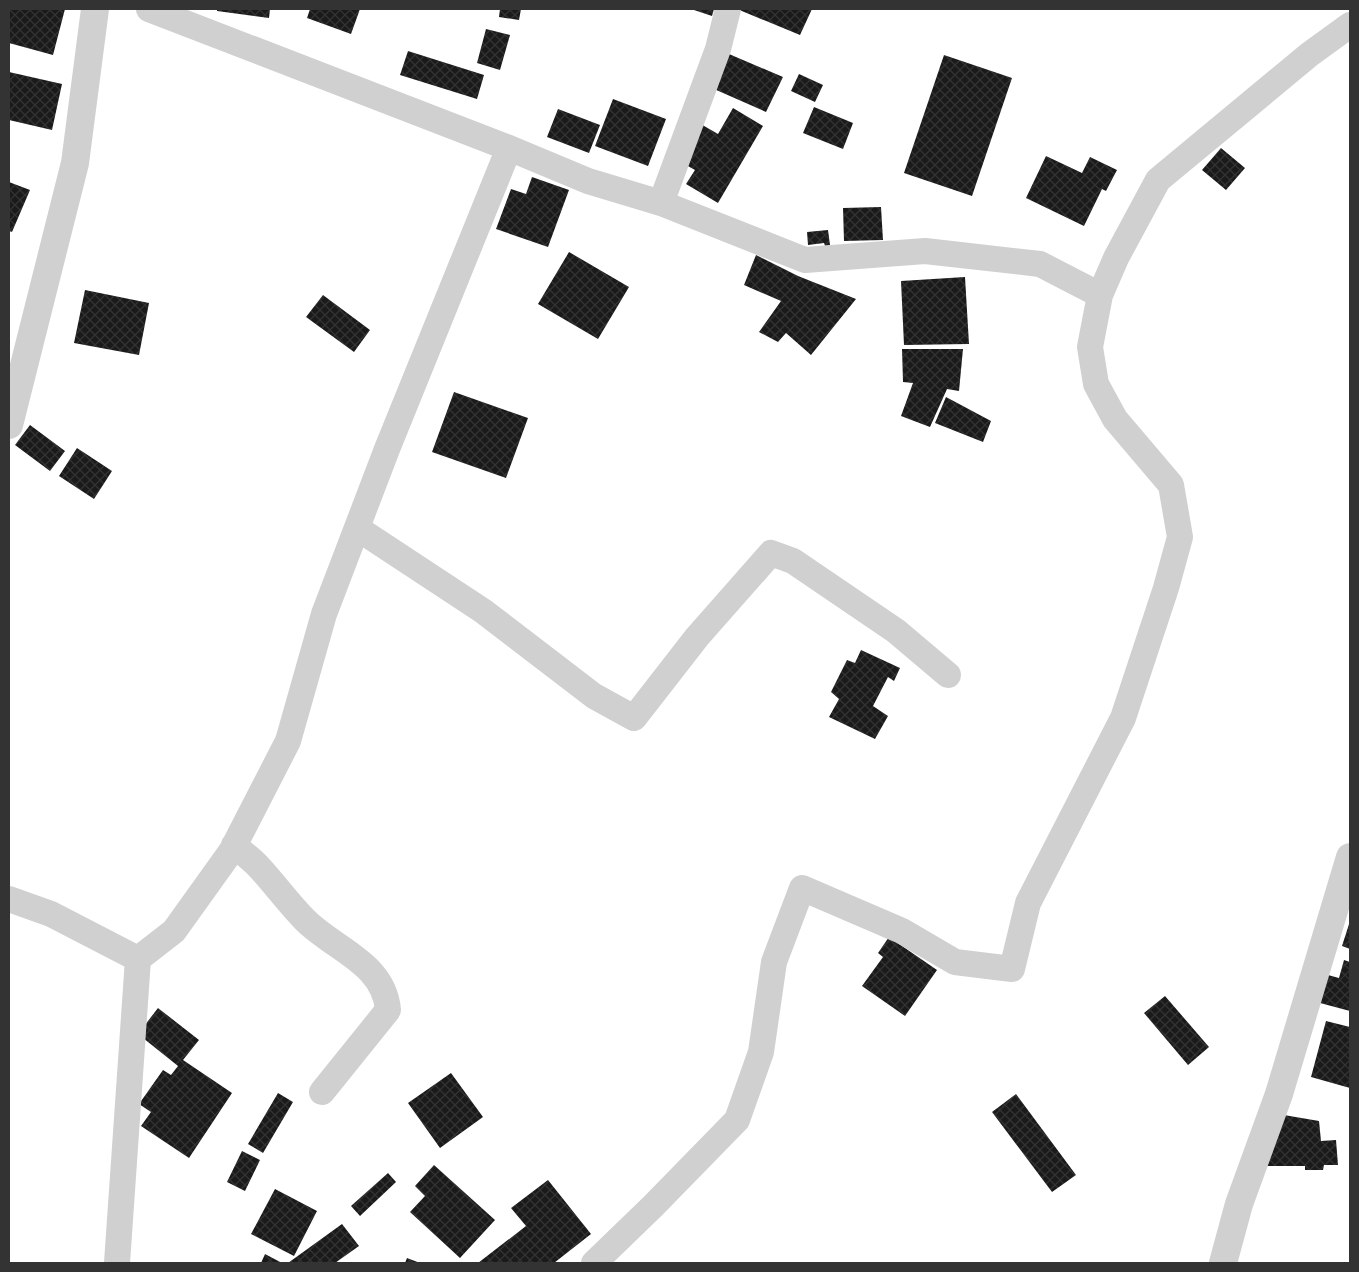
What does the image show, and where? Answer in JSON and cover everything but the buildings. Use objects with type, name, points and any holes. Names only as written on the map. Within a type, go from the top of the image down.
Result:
[{"type":"street","points":[[9,425],[75,163],[96,9]]},
{"type":"street","points":[[149,9],[588,180],[661,204],[805,260],[925,251],[1040,264],[1100,296]]},
{"type":"street","points":[[661,204],[718,49],[728,9]]},
{"type":"street","points":[[594,1263],[647,1213],[737,1120],[761,1052],[774,962],[802,888],[902,932],[955,962],[1012,969],[1028,903],[1123,718],[1166,588],[1180,537],[1171,485],[1115,419],[1096,384],[1090,347],[1100,296],[1116,258],[1158,180],[1310,54],[1350,25]]},
{"type":"street","points":[[117,1263],[138,959],[174,931],[234,845],[288,741],[324,614],[391,440],[509,148]]},
{"type":"street","points":[[357,528],[483,611],[594,696],[634,718],[697,637],[771,553],[793,561],[896,630],[948,675]]},
{"type":"street","points":[[234,845],[257,866],[308,923],[335,945],[360,960],[376,978],[387,996],[388,1010],[322,1092]]},
{"type":"street","points":[[1223,1263],[1238,1204],[1279,1094],[1350,857]]},
{"type":"street","points":[[9,899],[51,914],[138,959]]}]
